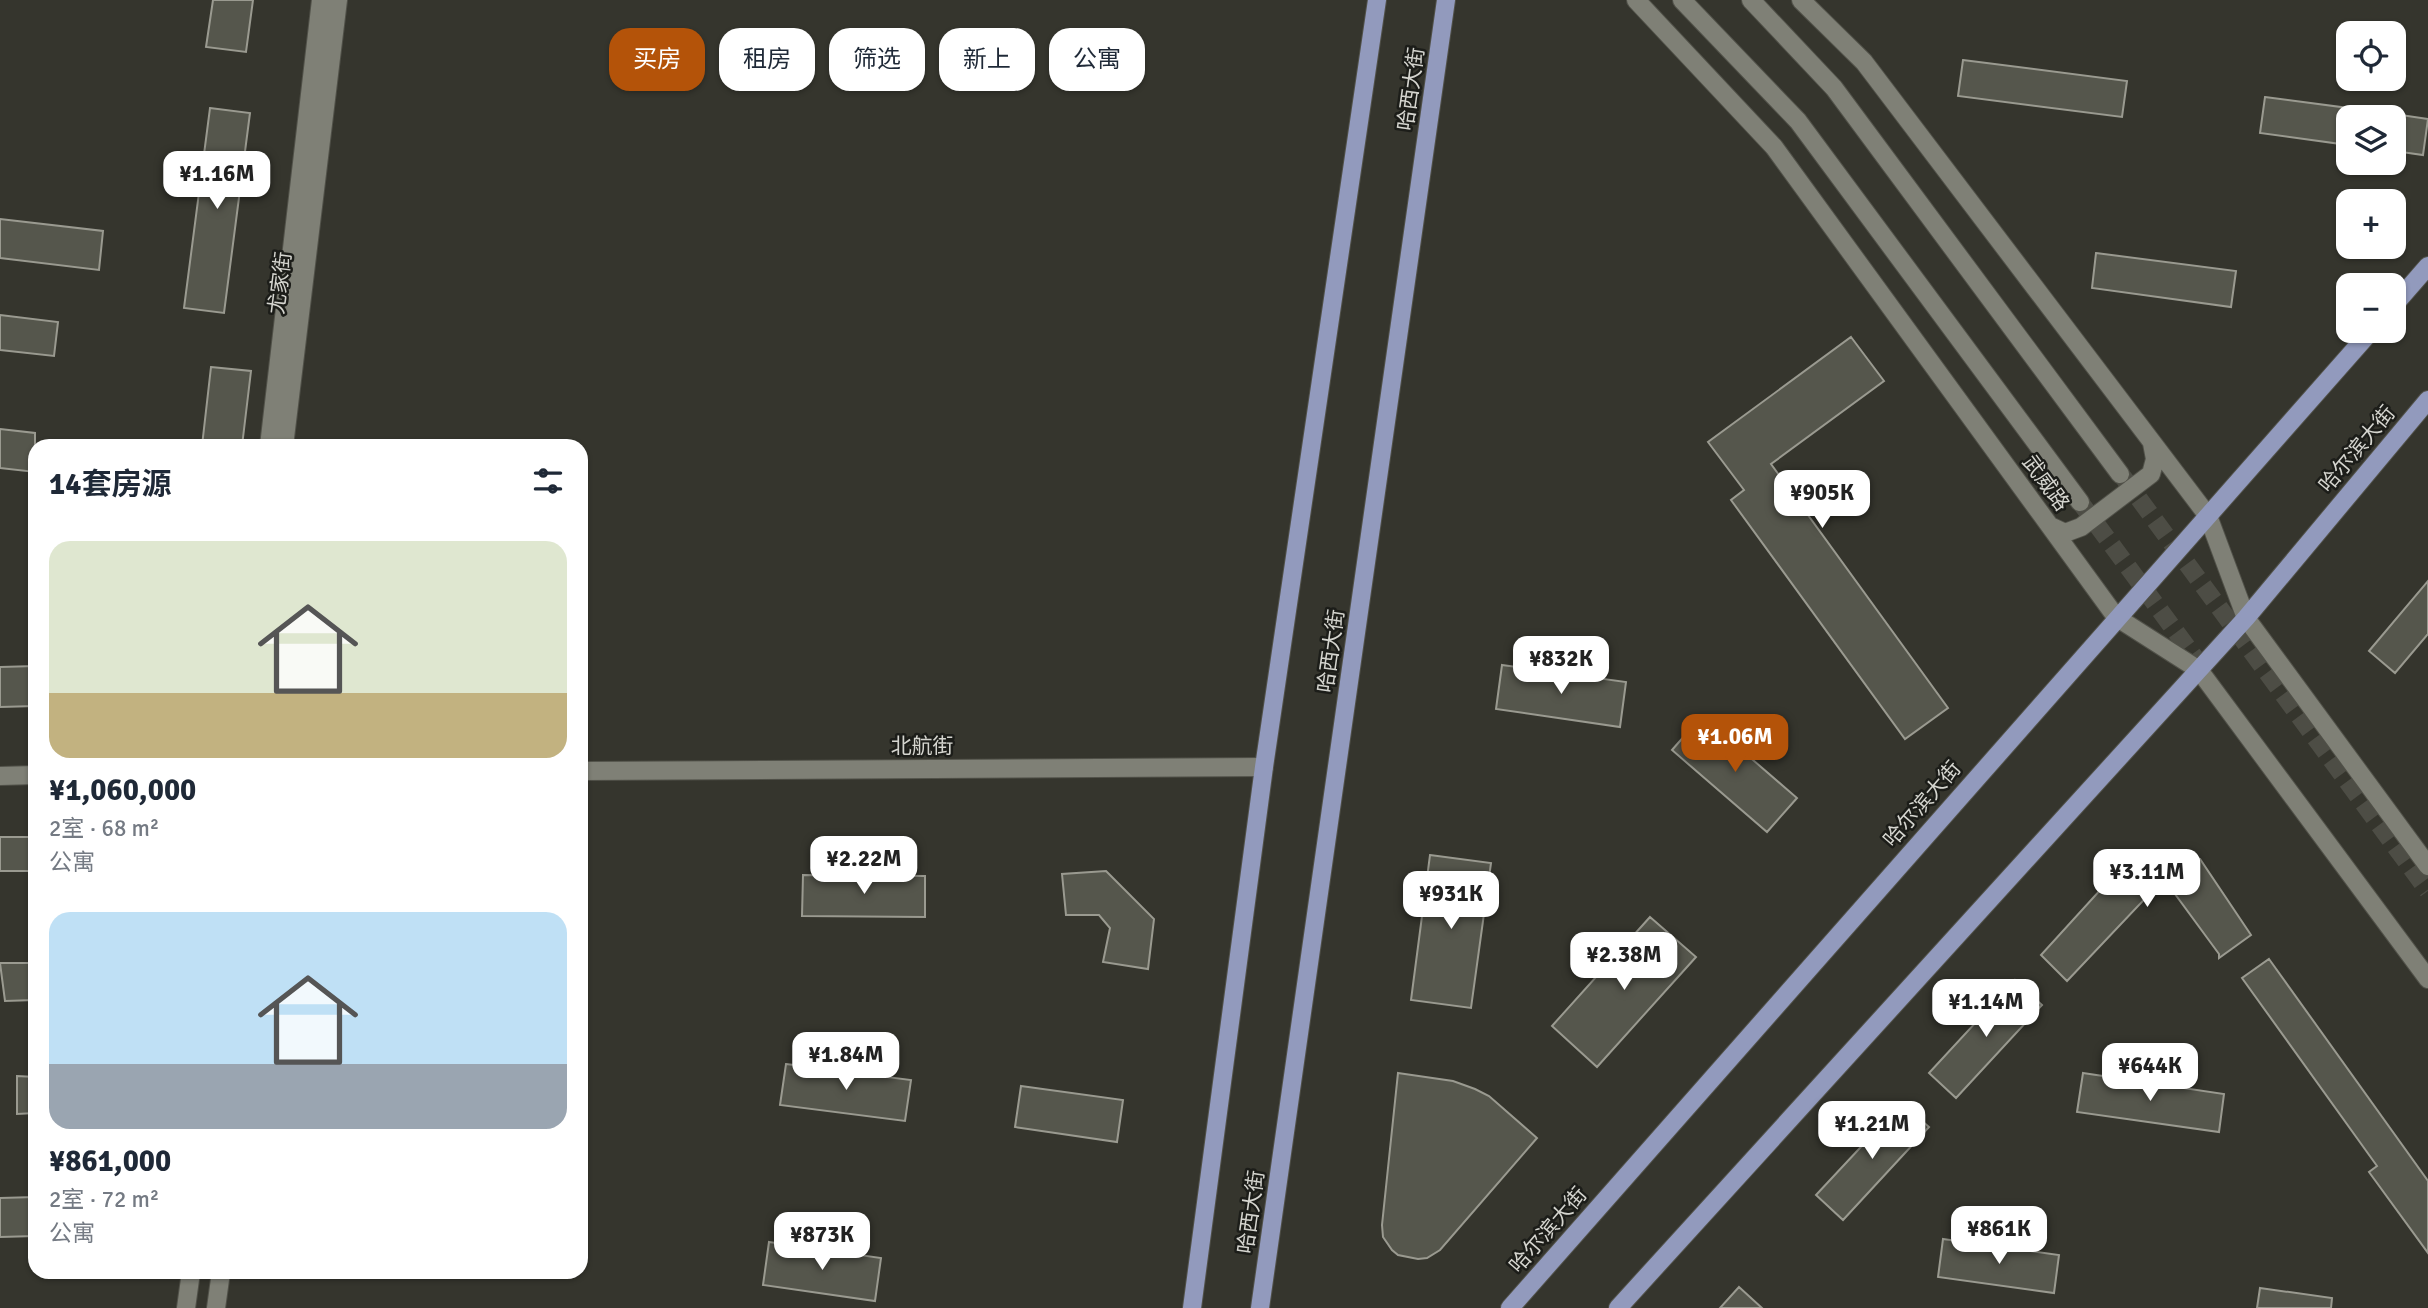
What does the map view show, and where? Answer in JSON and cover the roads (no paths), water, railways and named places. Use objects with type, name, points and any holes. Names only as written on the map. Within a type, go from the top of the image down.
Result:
[{"type":"main road","name":"尤家街","points":[[270,439],[321,0]]},
{"type":"main road","name":"尤家街","points":[[285,439],[338,0]]},
{"type":"main road","points":[[1192,1308],[1264,767],[1377,0]]},
{"type":"main road","name":"哈西大街","points":[[1260,1308],[1446,0]]},
{"type":"main road","name":"武威路","points":[[1636,0],[1774,147],[2116,617],[2199,670],[2428,979]]},
{"type":"main road","name":"武威路","points":[[1682,0],[1798,121],[2080,502]]},
{"type":"main road","points":[[1751,0],[1835,88],[2120,474]]},
{"type":"main road","points":[[1801,0],[1864,62],[2208,516],[2246,618],[2428,866]]},
{"type":"main road","points":[[2406,291],[2428,266]]},
{"type":"main road","name":"哈尔滨大街","points":[[1510,1308],[2116,617],[2360,343]]},
{"type":"main road","name":"哈尔滨大街","points":[[1618,1308],[2246,618],[2428,400]]},
{"type":"main road","points":[[2050,526],[2065,533],[2081,527],[2151,474],[2155,459],[2152,443]]},
{"type":"main road","name":"北航街","points":[[588,771],[1264,767]]},
{"type":"main road","points":[[0,776],[28,775]]},
{"type":"main road","points":[[186,1308],[190,1279]]},
{"type":"main road","points":[[216,1308],[220,1279]]},
{"type":"tunnel","points":[[2123,477],[2428,891]]},
{"type":"tunnel","points":[[2080,502],[2207,674]]}]
